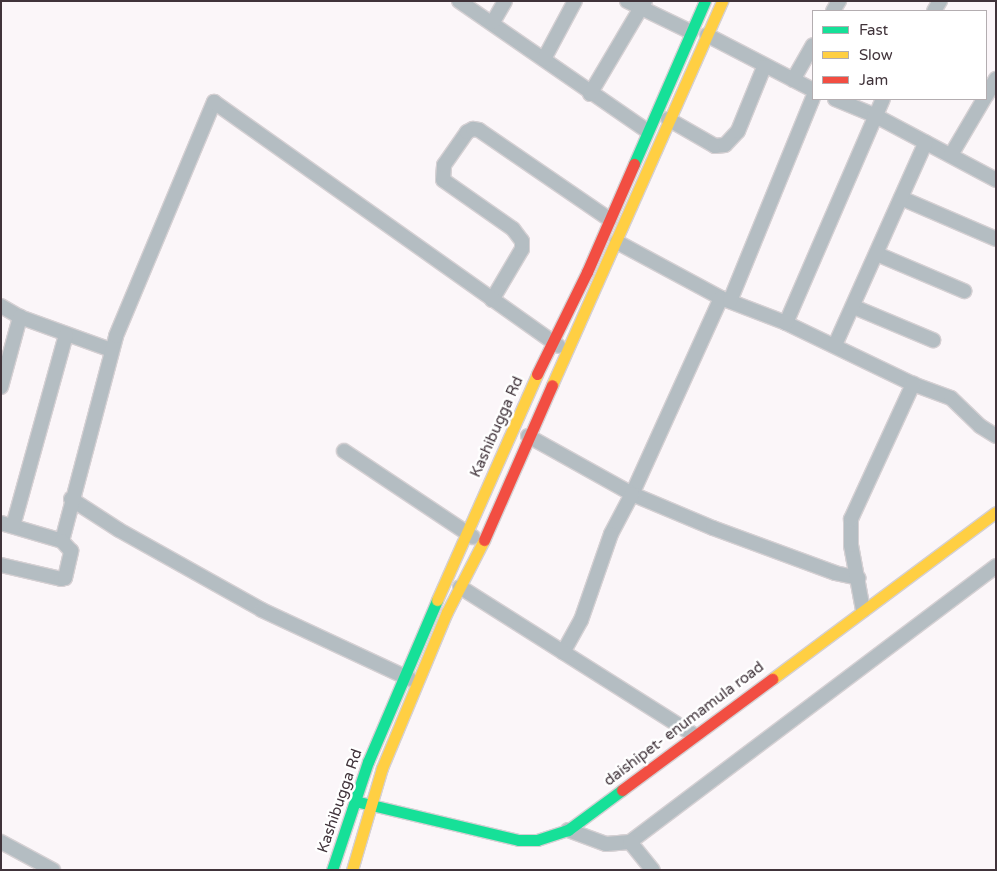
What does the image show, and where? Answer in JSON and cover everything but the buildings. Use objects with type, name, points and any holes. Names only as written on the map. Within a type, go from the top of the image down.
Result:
[{"type":"main road","name":"Kashibugga Rd","points":[[332,870],[368,762],[404,676],[468,533],[518,413],[553,342],[705,1]]},
{"type":"main road","name":"Kashibugga Rd","points":[[352,870],[382,768],[417,684],[617,242],[668,120],[722,1]]},
{"type":"main road","name":"daishipet- enumamula road","points":[[355,802],[371,804],[519,840],[537,840],[568,830],[996,512]]},
{"type":"main road","points":[[368,762],[382,768]]},
{"type":"street","points":[[459,1],[493,22],[590,94],[646,130]]},
{"type":"street","points":[[493,22],[505,1]]},
{"type":"street","points":[[544,59],[575,1]]},
{"type":"street","points":[[627,1],[644,5],[691,32]]},
{"type":"street","points":[[590,94],[644,5]]},
{"type":"street","points":[[707,35],[764,67],[812,90]]},
{"type":"street","points":[[793,80],[812,47]]},
{"type":"street","points":[[668,120],[715,146],[725,145],[738,131],[764,67]]},
{"type":"street","points":[[987,94],[996,79]]},
{"type":"street","points":[[563,652],[581,620],[611,534],[725,300],[812,100]]},
{"type":"street","points":[[837,100],[874,115],[951,154],[996,180]]},
{"type":"street","points":[[786,323],[874,115],[883,100]]},
{"type":"street","points":[[951,154],[983,100]]},
{"type":"street","points":[[62,541],[71,499],[111,350],[214,102],[567,352]]},
{"type":"street","points":[[492,300],[522,249],[522,241],[514,229],[443,180],[444,165],[467,132],[473,128],[486,134],[608,219]]},
{"type":"street","points":[[836,345],[926,142]]},
{"type":"street","points":[[901,198],[996,239]]},
{"type":"street","points":[[617,242],[725,300],[786,323],[836,345],[913,384],[959,403],[980,426],[996,436]]},
{"type":"street","points":[[876,254],[964,291]]},
{"type":"street","points":[[1,306],[20,317],[111,350]]},
{"type":"street","points":[[854,307],[933,340]]},
{"type":"street","points":[[1,387],[20,317]]},
{"type":"street","points":[[1,565],[61,579],[65,578],[71,551],[62,541],[7,525],[66,335]]},
{"type":"street","points":[[862,610],[858,578],[850,544],[851,519],[913,384]]},
{"type":"street","points":[[528,436],[632,494],[713,528],[835,573],[858,578]]},
{"type":"street","points":[[344,451],[482,543]]},
{"type":"street","points":[[71,499],[119,530],[262,610],[404,676],[417,684]]},
{"type":"street","points":[[568,830],[606,844],[630,842],[996,566]]},
{"type":"street","points":[[460,587],[694,735]]},
{"type":"street","points":[[1,842],[53,870]]},
{"type":"street","points":[[630,842],[653,870]]},
{"type":"traffic: fast","points":[[634,164],[705,1]]},
{"type":"traffic: fast","points":[[332,870],[368,762],[437,600]]},
{"type":"traffic: fast","points":[[359,802],[519,840],[537,840],[568,830],[622,790]]},
{"type":"traffic: slow","points":[[552,385],[722,1]]},
{"type":"traffic: slow","points":[[437,600],[537,374]]},
{"type":"traffic: slow","points":[[772,679],[996,512]]},
{"type":"traffic: slow","points":[[352,870],[382,768],[447,612],[484,540]]},
{"type":"traffic: jam","points":[[537,374],[587,272],[634,164]]},
{"type":"traffic: jam","points":[[484,540],[552,385]]},
{"type":"traffic: jam","points":[[622,790],[772,679]]}]
